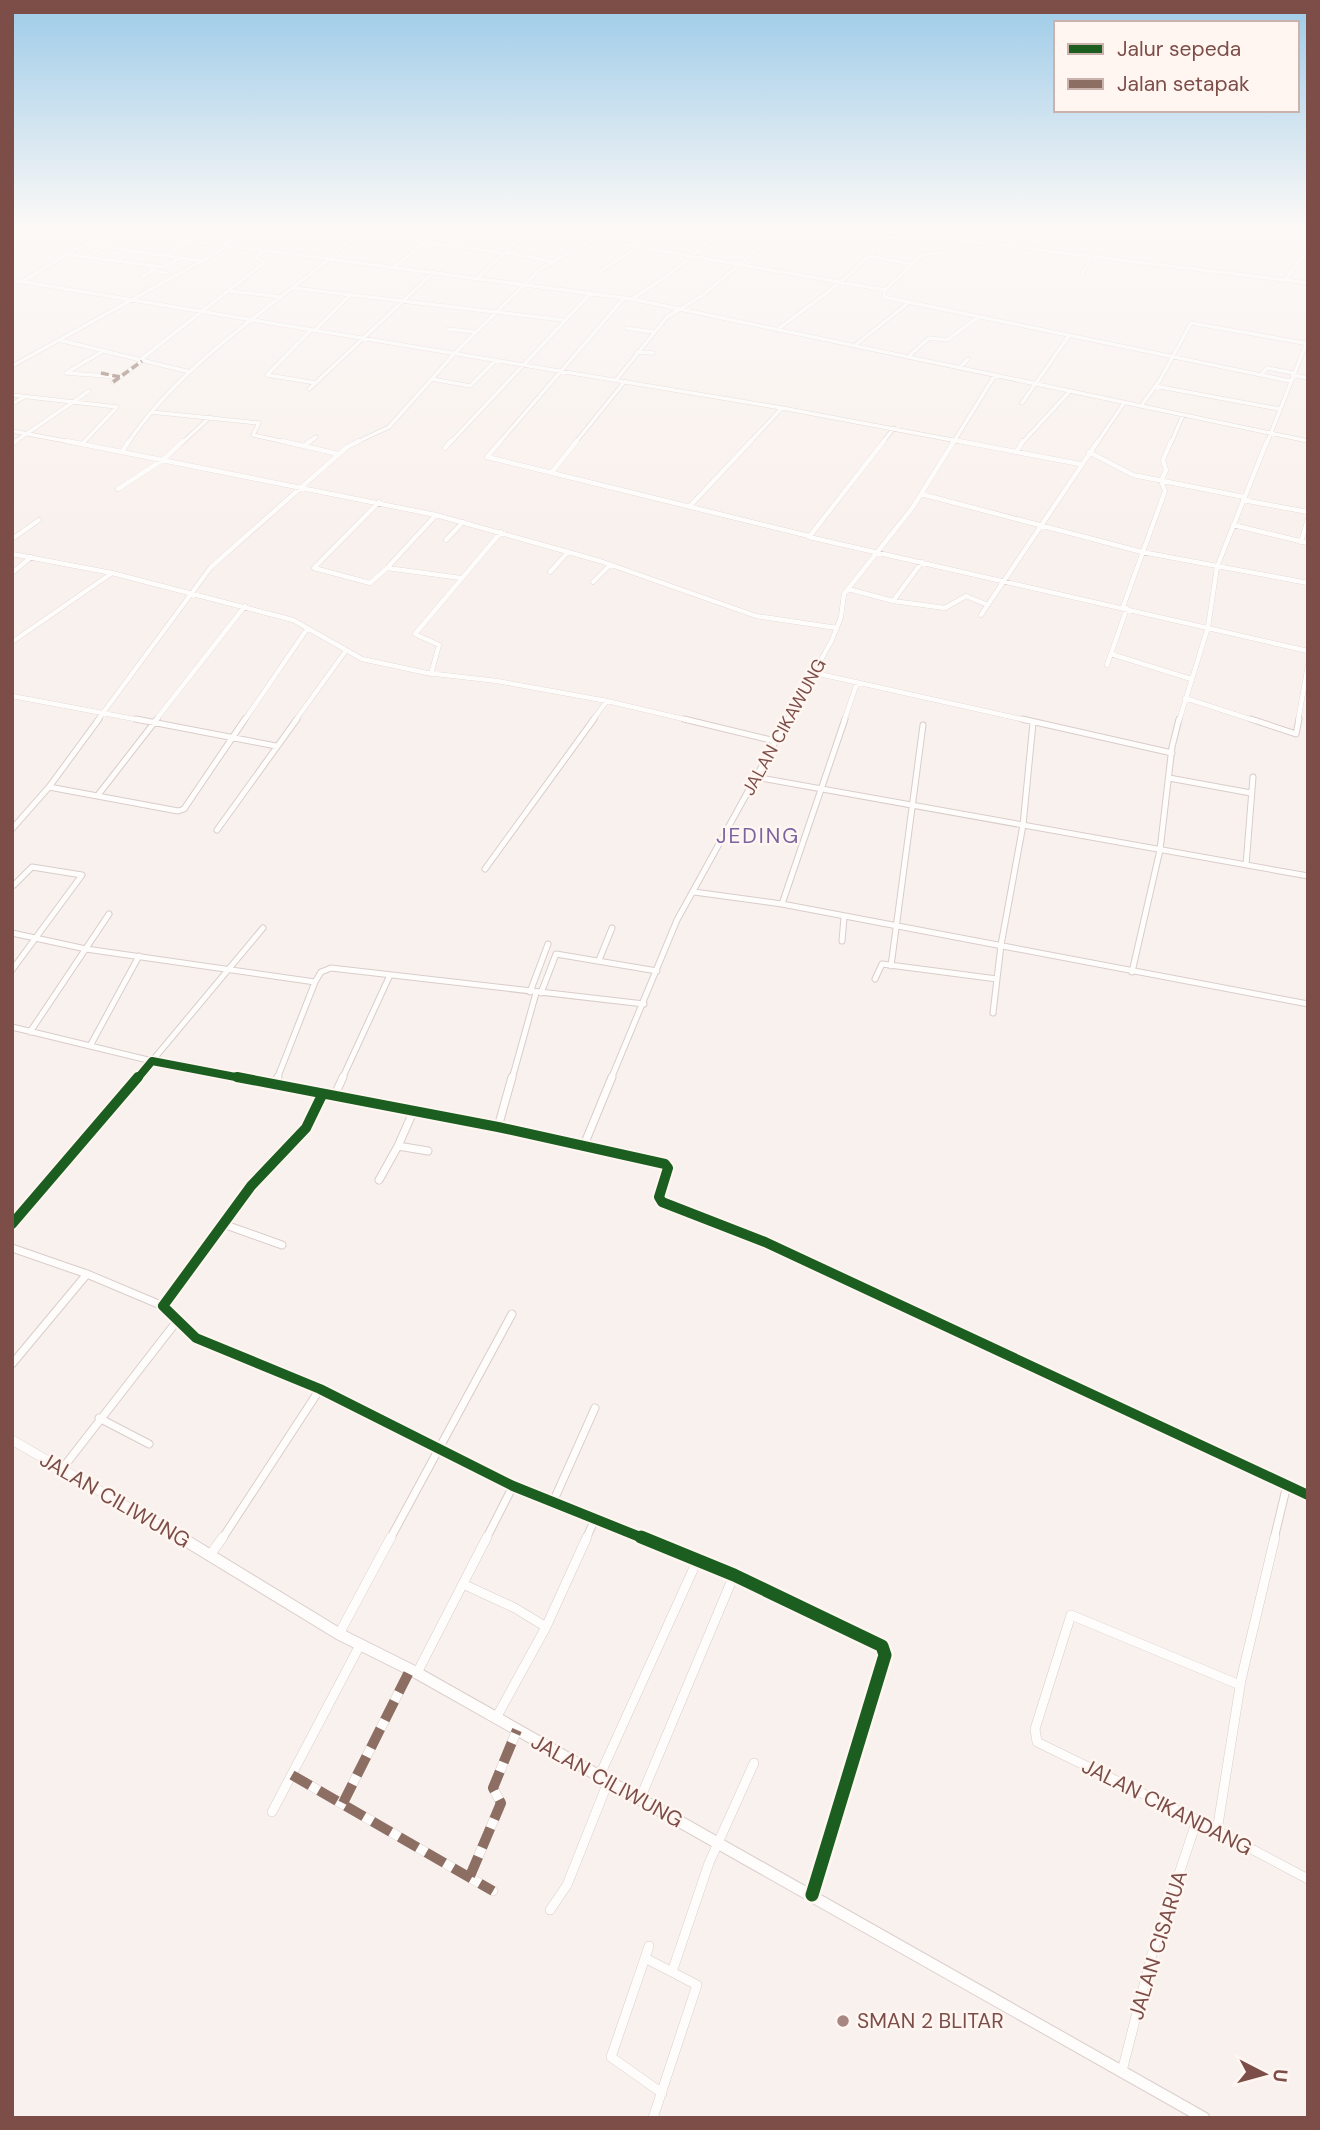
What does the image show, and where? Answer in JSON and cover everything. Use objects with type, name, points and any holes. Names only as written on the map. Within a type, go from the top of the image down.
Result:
[{"type":"main road","name":"JALAN CILIWUNG","points":[[12,1440],[210,1555],[339,1634],[414,1671],[1204,2118]]},
{"type":"street","points":[[12,366],[87,325]]},
{"type":"street","points":[[113,382],[185,325]]},
{"type":"street","points":[[123,450],[151,412],[190,372],[247,325]]},
{"type":"street","points":[[282,325],[782,408],[1080,464]]},
{"type":"street","points":[[316,383],[267,375],[318,325]]},
{"type":"street","points":[[309,389],[377,325]]},
{"type":"street","points":[[12,829],[49,787],[192,592],[230,548],[338,454],[350,445],[389,427],[482,325]]},
{"type":"street","points":[[445,448],[558,325]]},
{"type":"street","points":[[601,325],[487,457],[691,505],[878,554],[1125,607],[1308,651]]},
{"type":"street","points":[[616,380],[660,325]]},
{"type":"street","points":[[756,325],[1308,441]]},
{"type":"street","points":[[777,330],[783,325]]},
{"type":"street","points":[[854,346],[880,325]]},
{"type":"street","points":[[908,357],[929,338],[947,340],[966,325]]},
{"type":"street","points":[[1012,325],[1290,381]]},
{"type":"street","points":[[1141,406],[1191,325]]},
{"type":"street","points":[[1132,972],[1160,850],[1172,753],[1185,698],[1209,626],[1217,567],[1306,341],[1207,325]]},
{"type":"street","points":[[626,328],[653,332]]},
{"type":"street","points":[[448,329],[475,332]]},
{"type":"street","points":[[1022,403],[1068,337]]},
{"type":"street","points":[[59,340],[190,372]]},
{"type":"street","points":[[103,351],[66,373],[90,379],[101,373],[120,377]]},
{"type":"street","points":[[637,352],[653,353]]},
{"type":"street","points":[[960,367],[968,359]]},
{"type":"street","points":[[432,379],[470,386],[496,360]]},
{"type":"street","points":[[1261,375],[1267,368],[1308,378]]},
{"type":"street","name":"JALAN CIKAWUNG","points":[[584,1145],[677,920],[815,673],[842,614],[842,597],[878,554],[921,494],[995,375]]},
{"type":"street","points":[[552,472],[625,381]]},
{"type":"street","points":[[1155,386],[1279,408]]},
{"type":"street","points":[[12,444],[89,391]]},
{"type":"street","points":[[1017,451],[1027,435],[1070,391]]},
{"type":"street","points":[[12,395],[118,408],[83,443]]},
{"type":"street","points":[[12,404],[24,397]]},
{"type":"street","points":[[981,615],[1042,526],[1080,464],[1124,403]]},
{"type":"street","points":[[691,505],[782,408]]},
{"type":"street","points":[[151,412],[260,423],[252,434],[338,454]]},
{"type":"street","points":[[1107,665],[1142,552],[1165,491],[1161,481],[1166,470],[1163,460],[1183,415]]},
{"type":"street","points":[[118,489],[164,459],[210,417]]},
{"type":"street","points":[[809,536],[894,428]]},
{"type":"street","points":[[12,432],[123,450],[379,502],[501,532],[568,552],[756,616],[836,628]]},
{"type":"street","points":[[304,446],[316,437]]},
{"type":"street","points":[[1089,452],[1129,474],[1308,512]]},
{"type":"street","points":[[921,494],[1142,552],[1308,583]]},
{"type":"street","points":[[379,502],[314,568],[370,583],[436,516]]},
{"type":"street","points":[[1301,542],[1308,519]]},
{"type":"street","points":[[12,540],[39,520]]},
{"type":"street","points":[[446,540],[463,523]]},
{"type":"street","points":[[1233,525],[1308,543]]},
{"type":"street","points":[[431,674],[439,645],[415,634],[501,532]]},
{"type":"street","points":[[550,572],[568,552]]},
{"type":"street","points":[[12,554],[112,573],[293,620],[345,652],[362,659],[431,674],[497,681],[607,701],[775,741]]},
{"type":"street","points":[[12,573],[31,557]]},
{"type":"street","points":[[893,601],[922,562]]},
{"type":"street","points":[[593,582],[610,565]]},
{"type":"street","points":[[387,568],[461,578]]},
{"type":"street","points":[[12,642],[112,573]]},
{"type":"street","points":[[849,589],[893,601],[946,608],[966,596],[988,605]]},
{"type":"street","points":[[98,795],[245,606]]},
{"type":"street","points":[[49,787],[182,810],[307,629]]},
{"type":"street","points":[[218,830],[345,652]]},
{"type":"street","points":[[1111,654],[1191,678]]},
{"type":"street","points":[[1185,698],[1296,734],[1308,665]]},
{"type":"street","points":[[815,673],[1172,753]]},
{"type":"street","points":[[782,904],[857,683]]},
{"type":"street","points":[[12,695],[276,746]]},
{"type":"street","points":[[485,869],[607,701]]},
{"type":"street","points":[[993,1013],[1001,945],[1023,825],[1033,723]]},
{"type":"street","points":[[891,966],[894,926],[923,725]]},
{"type":"street","points":[[1246,865],[1252,776]]},
{"type":"street","points":[[755,777],[1308,876]]},
{"type":"street","points":[[1169,778],[1251,793]]},
{"type":"street","points":[[12,970],[82,875],[30,867],[13,886]]},
{"type":"street","points":[[694,892],[782,904],[844,918],[1308,1004]]},
{"type":"street","points":[[30,1032],[109,914]]},
{"type":"street","points":[[842,941],[844,918]]},
{"type":"street","points":[[12,1224],[229,972],[263,928]]},
{"type":"street","points":[[599,960],[612,928]]},
{"type":"street","points":[[12,933],[229,972],[316,982]]},
{"type":"street","points":[[498,1127],[548,944]]},
{"type":"street","points":[[536,992],[555,954],[657,971]]},
{"type":"street","points":[[90,1045],[139,956]]},
{"type":"street","points":[[875,979],[879,965],[997,979]]},
{"type":"street","points":[[275,1084],[320,972],[331,968],[644,1004]]},
{"type":"street","points":[[334,1097],[390,975]]},
{"type":"street","points":[[12,1027],[152,1061],[498,1127],[665,1164],[668,1168],[659,1197],[662,1202],[714,1220],[810,1263],[1308,1495]]},
{"type":"street","points":[[163,1306],[270,1164],[306,1128],[322,1095]]},
{"type":"street","points":[[379,1180],[413,1112]]},
{"type":"street","points":[[398,1146],[428,1151]]},
{"type":"street","points":[[223,1224],[282,1245]]},
{"type":"street","points":[[12,1248],[87,1274],[163,1306],[196,1338],[320,1389],[513,1486],[734,1575],[879,1645],[885,1652],[812,1895]]},
{"type":"street","points":[[12,1364],[87,1274]]},
{"type":"street","points":[[339,1634],[441,1450],[512,1314]]},
{"type":"street","points":[[62,1469],[177,1321]]},
{"type":"street","points":[[210,1555],[244,1508],[320,1389]]},
{"type":"street","points":[[553,1502],[595,1408]]},
{"type":"street","points":[[99,1418],[149,1444]]},
{"type":"street","points":[[1217,1831],[1240,1685],[1287,1485]]},
{"type":"street","points":[[343,1803],[463,1584],[513,1486]]},
{"type":"street","points":[[496,1718],[546,1627],[595,1520]]},
{"type":"street","points":[[550,1910],[567,1885],[603,1779],[697,1561]]},
{"type":"street","points":[[639,1799],[734,1575]]},
{"type":"street","points":[[463,1584],[515,1608],[546,1627]]},
{"type":"street","name":"JALAN CIKANDANG","points":[[1240,1685],[1071,1615],[1035,1729],[1037,1742],[1197,1820],[1308,1879]]},
{"type":"street","points":[[272,1812],[360,1645]]},
{"type":"street","points":[[470,1876],[500,1803],[493,1788],[517,1730]]},
{"type":"street","points":[[672,1972],[709,1863],[720,1844],[754,1763]]},
{"type":"street","points":[[292,1775],[493,1891]]},
{"type":"street","name":"JALAN CISARUA","points":[[1122,2071],[1152,1954],[1197,1820]]},
{"type":"street","points":[[649,1947],[611,2057],[662,2092]]},
{"type":"street","points":[[645,1958],[701,1987],[653,2118]]},
{"type":"marked path","points":[[113,382],[142,361]]},
{"type":"marked path","points":[[101,373],[120,377]]},
{"type":"marked path","points":[[343,1803],[410,1670]]},
{"type":"marked path","points":[[470,1876],[501,1803],[493,1788],[517,1730]]},
{"type":"marked path","points":[[292,1775],[493,1891]]},
{"type":"cycle path","points":[[12,1224],[152,1061],[498,1127],[665,1164],[668,1168],[659,1197],[662,1202],[765,1242],[1308,1495]]},
{"type":"cycle path","points":[[322,1095],[306,1128],[251,1186],[163,1306],[196,1338],[320,1389],[513,1486],[734,1575],[882,1646],[885,1655],[812,1895]]},
{"type":"place","name":"SMAN 2 BLITAR","points":[[843,2021]]},
{"type":"district","name":"JEDING","points":[[758,836]]}]
